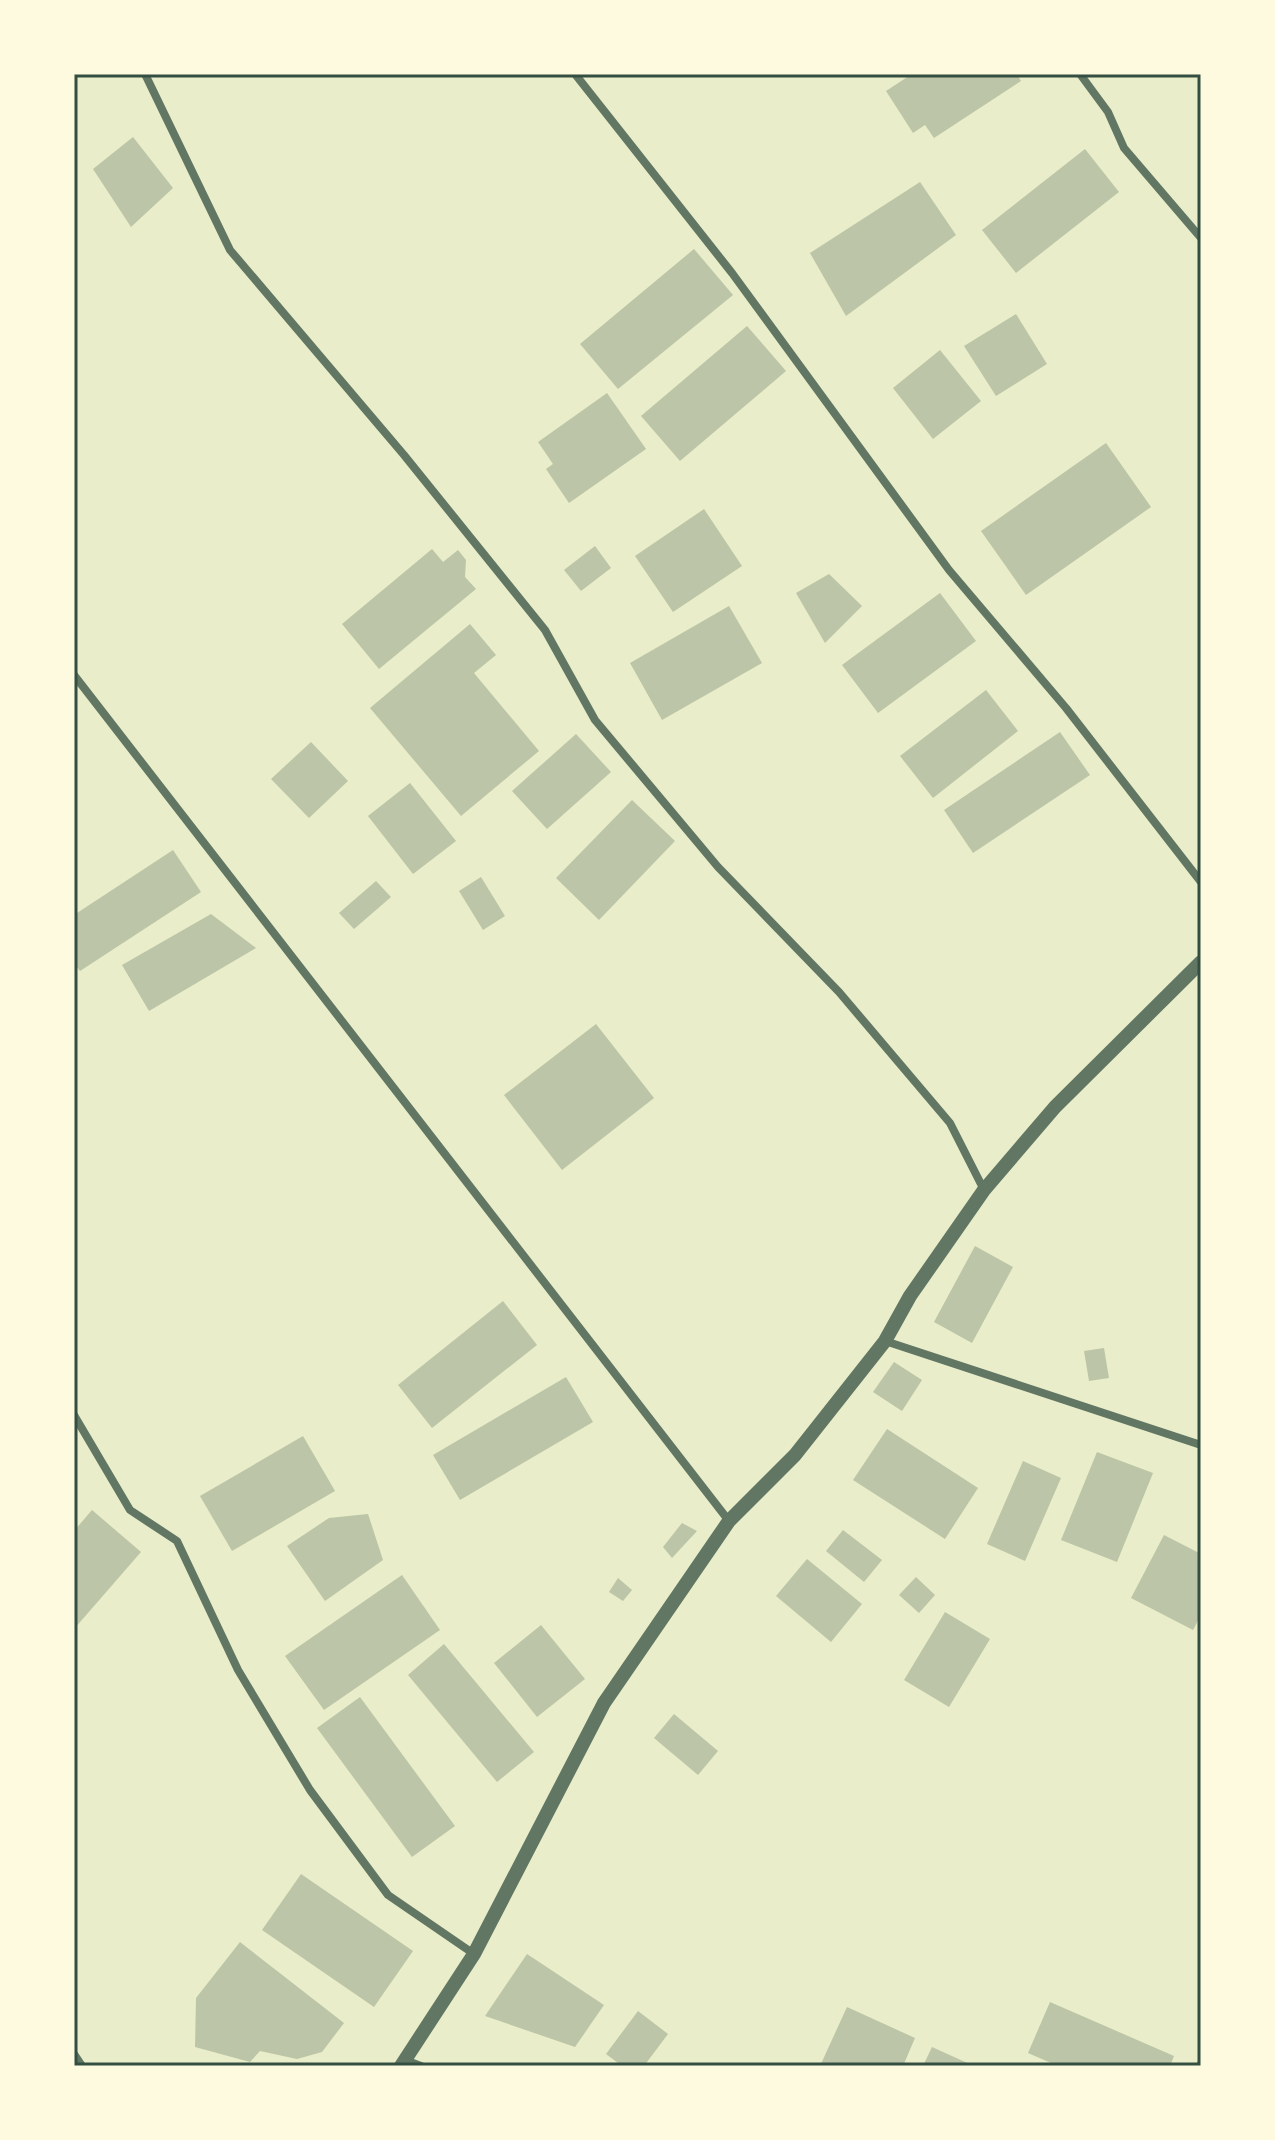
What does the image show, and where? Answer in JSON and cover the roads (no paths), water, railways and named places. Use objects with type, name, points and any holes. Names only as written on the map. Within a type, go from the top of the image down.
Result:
[{"type":"street","points":[[145,74],[230,250],[404,455],[545,630],[595,720],[718,867],[839,992],[950,1123],[984,1190]]},
{"type":"street","points":[[575,74],[732,273],[949,570],[1066,708],[1201,882]]},
{"type":"street","points":[[1080,74],[1108,112],[1124,148],[1201,238]]},
{"type":"street","points":[[74,675],[729,1521]]},
{"type":"street","points":[[421,2066],[403,2063],[474,1954],[604,1703],[729,1521],[795,1455],[885,1341],[910,1296],[984,1190],[1055,1107],[1201,962]]},
{"type":"street","points":[[885,1341],[1201,1445]]},
{"type":"street","points":[[74,1415],[130,1510],[177,1541],[238,1670],[318,1802],[388,1895],[474,1954]]},
{"type":"street","points":[[74,2054],[82,2066]]}]
